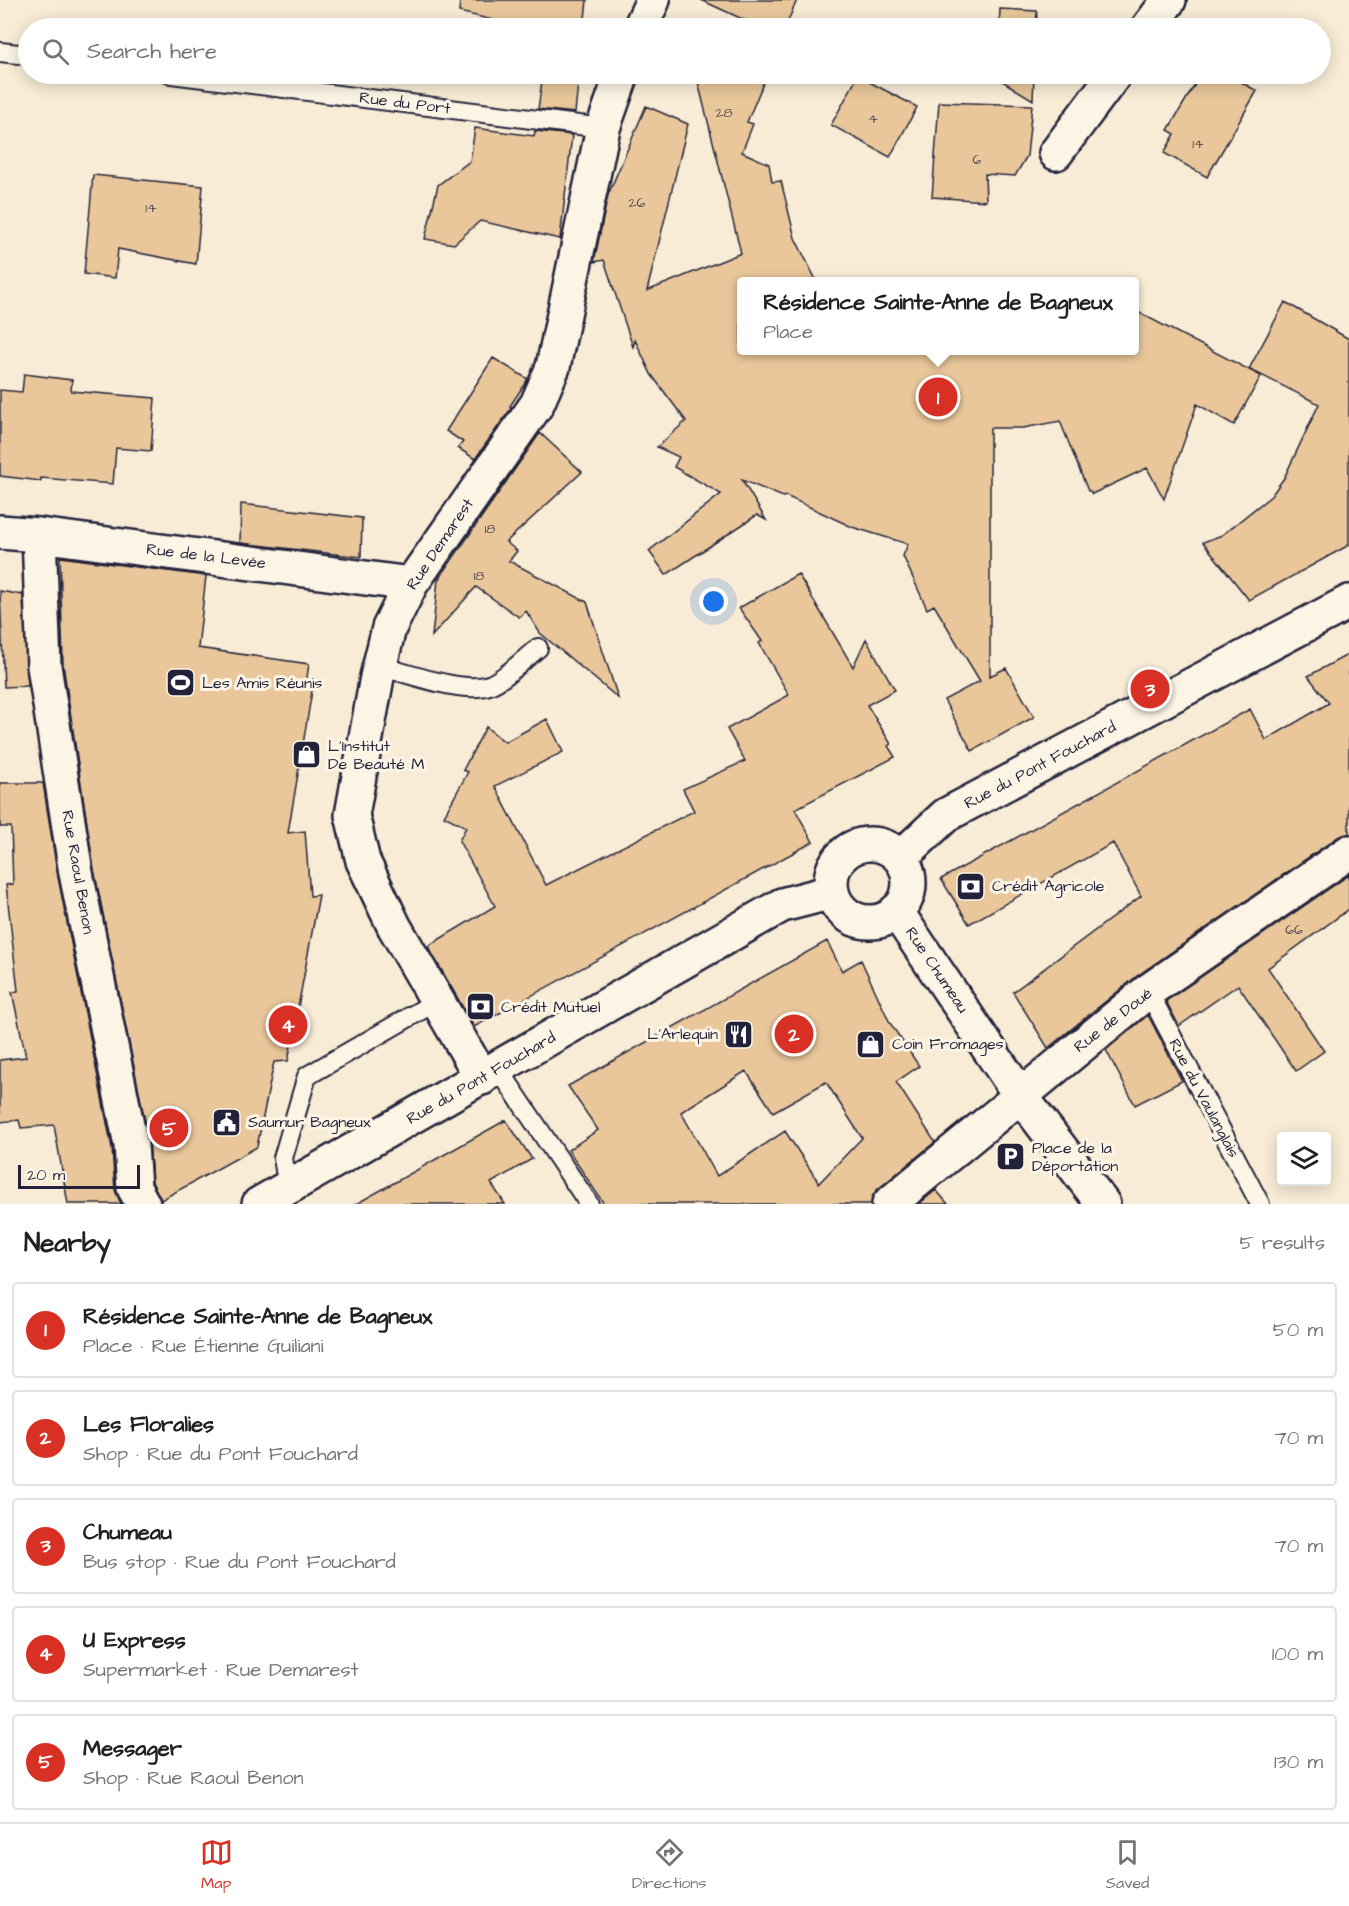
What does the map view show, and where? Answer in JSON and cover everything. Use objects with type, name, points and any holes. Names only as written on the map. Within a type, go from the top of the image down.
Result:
[{"type":"street","points":[[645,18],[653,0]]},
{"type":"street","points":[[1156,18],[1169,0]]},
{"type":"street","name":"Rue Demarest","points":[[490,1073],[437,1001],[394,926],[363,861],[352,815],[389,628],[411,584],[537,404],[553,367],[603,128],[618,84]]},
{"type":"street","points":[[1056,153],[1107,84]]},
{"type":"street","name":"Rue de la Levée","points":[[0,532],[39,534],[411,584]]},
{"type":"street","name":"Rue Raoul Benon","points":[[39,534],[44,666],[76,873],[131,1145],[134,1188],[143,1204]]},
{"type":"street","name":"Rue du Pont Fouchard","points":[[900,858],[946,814],[1349,602]]},
{"type":"street","points":[[878,844],[890,849],[900,858],[909,880],[904,902],[896,911],[872,922],[847,915],[838,905],[832,892],[831,879],[834,867],[841,855],[852,847],[878,844]]},
{"type":"street","name":"Rue de Doué","points":[[889,1204],[1148,991],[1349,852]]},
{"type":"street","name":"Rue du Pont Fouchard","points":[[259,1204],[782,905],[832,892]]},
{"type":"street","name":"Rue Chumeau","points":[[896,911],[1020,1095],[1103,1204]]},
{"type":"lane","points":[[0,52],[18,55]]},
{"type":"lane","name":"Rue du Port","points":[[251,84],[603,128]]},
{"type":"lane","points":[[380,666],[459,685],[490,685],[538,648]]},
{"type":"lane","name":"Rue du Vaulanglais","points":[[1148,991],[1260,1204]]},
{"type":"lane","points":[[288,1188],[283,1158],[307,1076],[437,1001]]},
{"type":"lane","points":[[490,1073],[589,1204]]},
{"type":"building","points":[[460,0],[587,0],[585,18],[484,18],[459,12]]},
{"type":"building","points":[[701,0],[797,0],[789,18],[740,18]]},
{"type":"building","points":[[1000,9],[1037,11],[1037,18],[1000,18]]},
{"type":"building","points":[[542,84],[578,84],[575,113],[538,109]]},
{"type":"building","points":[[699,84],[763,84],[747,122],[753,124],[742,152],[769,164],[772,182],[781,181],[795,238],[814,277],[737,277],[737,355],[1139,355],[1139,313],[1261,376],[1234,425],[1197,404],[1164,499],[1147,468],[1092,494],[1088,491],[1060,421],[1023,428],[990,428],[990,676],[1006,668],[1034,717],[972,751],[944,700],[980,681],[934,605],[927,609],[903,556],[908,544],[852,527],[786,496],[783,497],[742,480],[766,520],[757,515],[666,575],[649,551],[721,494],[674,467],[679,457],[657,447],[686,421],[651,374],[635,340],[633,347],[604,260],[594,262],[608,195],[646,106],[688,124],[647,291],[741,253]]},
{"type":"building","points":[[854,84],[873,84],[917,107],[890,157],[831,125]]},
{"type":"building","points":[[1007,84],[1034,84],[1033,100]]},
{"type":"building","points":[[1195,84],[1245,84],[1257,91],[1207,177],[1164,153],[1175,134],[1168,130]]},
{"type":"building","points":[[939,102],[1032,105],[1027,156],[1015,176],[985,174],[986,201],[932,197]]},
{"type":"building","points":[[475,128],[534,136],[535,131],[572,135],[560,239],[480,221],[454,244],[425,239],[438,185],[470,161]]},
{"type":"building","points":[[93,175],[203,186],[196,264],[118,249],[115,278],[84,274]]},
{"type":"building","points":[[1285,302],[1349,339],[1349,545],[1249,600],[1203,542],[1222,535],[1271,496],[1284,478],[1319,404],[1249,369]]},
{"type":"building","points":[[493,358],[528,379],[510,406],[512,407],[475,459],[458,448],[463,442],[446,431]]},
{"type":"building","points":[[24,374],[72,380],[71,391],[155,398],[151,451],[116,448],[113,484],[41,478],[41,481],[0,476],[0,390],[22,392]]},
{"type":"building","points":[[540,433],[582,472],[506,542],[517,551],[509,561],[587,602],[618,698],[540,633],[526,611],[519,617],[476,587],[432,636],[438,580]]},
{"type":"building","points":[[241,504],[362,518],[361,557],[240,543]]},
{"type":"building","points":[[60,557],[206,576],[198,648],[309,664],[306,684],[313,685],[288,833],[305,831],[310,896],[319,895],[288,1061],[274,1062],[257,1147],[161,1200],[152,1182],[149,1141],[94,870],[63,664]]},
{"type":"building","points":[[798,574],[853,667],[866,639],[895,690],[867,705],[891,744],[888,746],[895,757],[795,809],[813,842],[474,1027],[428,946],[495,906],[459,841],[466,827],[444,816],[468,772],[463,770],[486,727],[505,742],[547,719],[563,752],[495,786],[546,885],[694,811],[683,789],[745,761],[727,729],[789,695],[759,643],[762,641],[739,608]]},
{"type":"building","points":[[0,591],[23,595],[28,686],[4,687]]},
{"type":"building","points":[[1349,654],[1349,834],[1338,837],[1137,976],[1048,1048],[1013,992],[1141,896],[1113,843],[969,924],[941,879],[1250,709],[1266,740],[1329,703],[1308,676]]},
{"type":"building","points":[[0,783],[43,783],[58,877],[112,1148],[115,1190],[121,1204],[68,1204],[54,1125],[21,1128],[19,1120],[0,1122],[0,1060],[26,1057],[12,992],[18,991],[6,885],[13,884],[11,827],[0,827]]},
{"type":"building","points":[[1349,875],[1349,909],[1268,968],[1324,1051],[1296,1071],[1238,985],[1179,1026],[1166,1001]]},
{"type":"building","points":[[827,941],[842,971],[861,960],[890,1023],[919,1066],[896,1082],[935,1142],[877,1190],[871,1204],[604,1204],[568,1150],[598,1130],[568,1086]],"holes":[[[746,1071],[773,1112],[826,1082],[862,1138],[819,1183],[785,1131],[717,1176],[681,1112]]]},
{"type":"building","points":[[1148,1015],[1182,1081],[1135,1105],[1106,1050]]},
{"type":"building","points":[[506,1120],[532,1159],[491,1183],[505,1204],[356,1204]]},
{"type":"building","points":[[936,1190],[948,1204],[919,1204]]},
{"type":"place","name":"Résidence Sainte-Anne de Bagneux","points":[[938,397]]},
{"type":"place","name":"Les Amis Réunis","points":[[181,683]]},
{"type":"place","name":"Chumeau","points":[[1150,689]]},
{"type":"place","name":"L'Institut De Beauté M","points":[[307,755]]},
{"type":"place","name":"Crédit Agricole","points":[[971,886]]},
{"type":"place","name":"Crédit Mutuel","points":[[480,1007]]},
{"type":"place","name":"U Express","points":[[288,1025]]},
{"type":"place","name":"L'Arlequin","points":[[739,1034]]},
{"type":"place","name":"Les Floralies","points":[[794,1034]]},
{"type":"place","name":"Coin Fromages","points":[[871,1044]]},
{"type":"place","name":"Saumur Bagneux","points":[[227,1122]]},
{"type":"place","name":"Messager","points":[[169,1128]]},
{"type":"place","name":"Place de la Déportation","points":[[1011,1157]]}]
